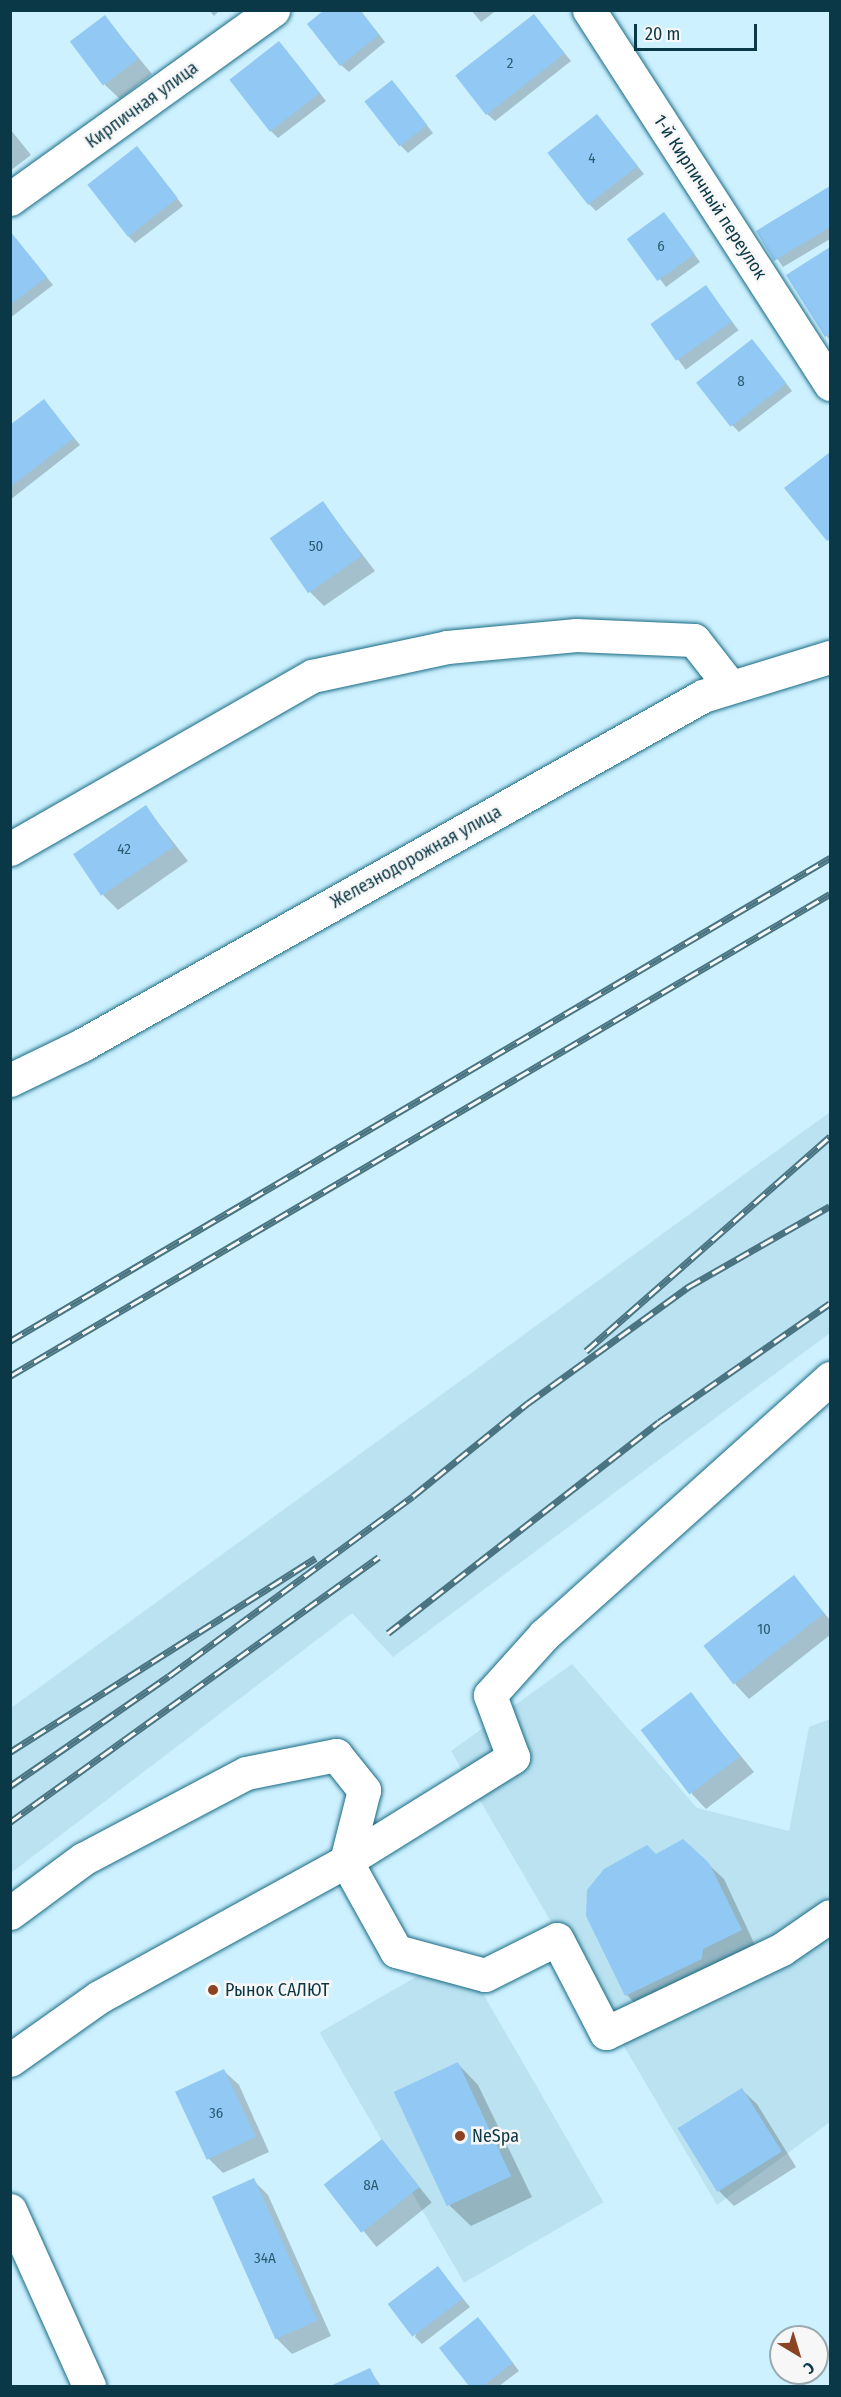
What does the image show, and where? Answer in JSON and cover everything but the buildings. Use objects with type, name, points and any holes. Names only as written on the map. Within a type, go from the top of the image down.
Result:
[{"type":"street","name":"Кирпичная улица","points":[[10,199],[273,10]]},
{"type":"street","name":"1-й Кирпичный переулок","points":[[589,10],[831,384]]},
{"type":"street","points":[[10,849],[312,676],[447,647],[576,635],[694,640],[730,686]]},
{"type":"street","name":"Железнодорожная улица","points":[[10,1080],[82,1045],[703,696],[831,657]]},
{"type":"street","points":[[10,2060],[99,1997],[346,1861],[513,1757],[490,1695],[544,1635],[831,1378]]},
{"type":"street","points":[[10,1913],[83,1859],[246,1773],[336,1755],[364,1790],[346,1861],[396,1951],[485,1975],[556,1939],[606,2033],[782,1949],[831,1916]]},
{"type":"street","points":[[10,2210],[89,2386]]},
{"type":"shaded area","points":[[830,1112],[830,1333],[393,1657],[352,1613],[11,1873],[11,1708]]},
{"type":"shaded area","points":[[572,1664],[697,1808],[789,1831],[809,1727],[830,1719],[830,2122],[717,2205],[451,1751]]},
{"type":"shaded area","points":[[459,1952],[604,2202],[464,2283],[320,2033]]},
{"type":"railway","points":[[10,1341],[830,858]]},
{"type":"railway","points":[[10,1376],[830,894]]},
{"type":"railway","points":[[586,1351],[830,1137]]},
{"type":"railway","points":[[10,1786],[169,1676],[413,1496],[528,1403],[688,1287],[830,1206]]},
{"type":"railway","points":[[388,1633],[659,1422],[830,1303]]},
{"type":"railway","points":[[10,1822],[379,1557]]},
{"type":"railway","points":[[10,1752],[316,1558]]},
{"type":"place","name":"Рынок САЛЮТ","points":[[213,1990]]},
{"type":"place","name":"NeSpa","points":[[460,2136]]}]
